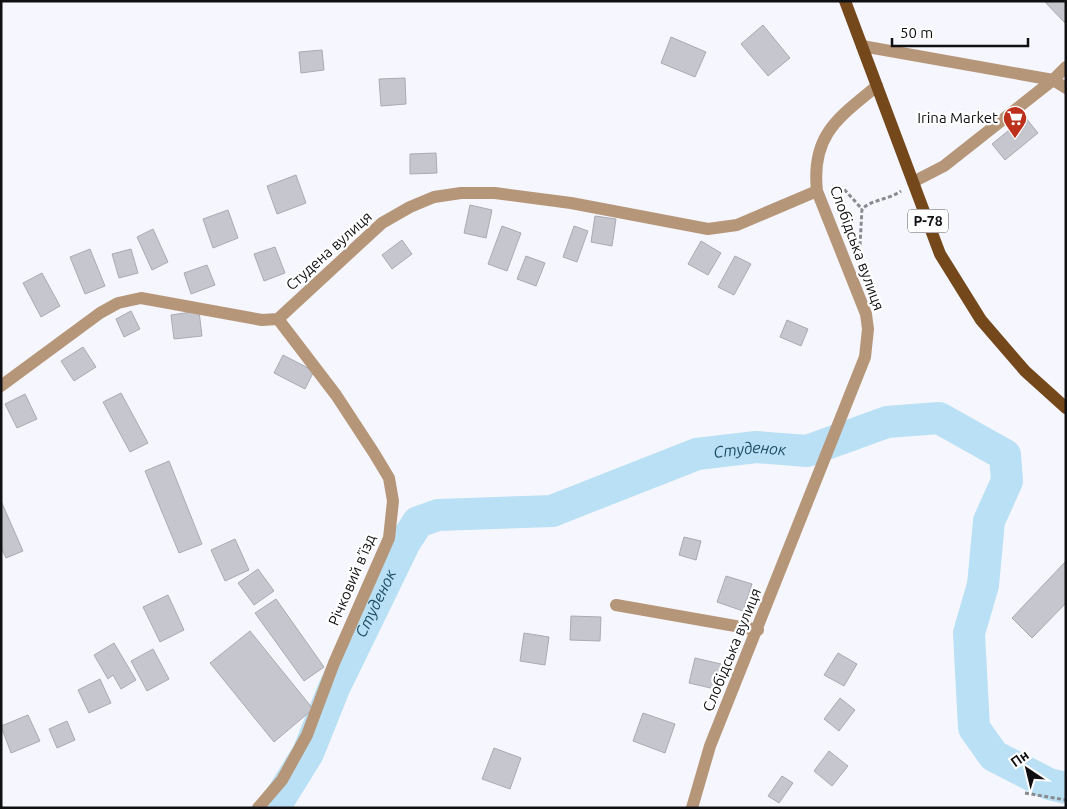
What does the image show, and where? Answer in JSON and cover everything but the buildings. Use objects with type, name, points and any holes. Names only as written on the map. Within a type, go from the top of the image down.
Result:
[{"type":"main road","name":"Р-78","points":[[845,1],[940,254],[981,320],[1025,371],[1066,408]]},
{"type":"street","points":[[862,46],[1053,80],[1066,88]]},
{"type":"street","points":[[913,182],[944,166],[1053,80],[1066,67]]},
{"type":"street","name":"Слобідська вулиця","points":[[692,808],[710,746],[758,630],[865,357],[868,343],[866,314],[817,191],[815,169],[818,151],[828,132],[841,115],[878,86]]},
{"type":"street","name":"Студена вулиця","points":[[278,319],[382,224],[410,207],[434,197],[461,193],[495,193],[571,203],[708,229],[737,225],[817,191]]},
{"type":"street","points":[[1,386],[100,313],[118,303],[141,298],[262,320],[278,319]]},
{"type":"street","name":"Річковий в’їзд","points":[[258,808],[282,780],[307,735],[334,663],[389,538],[393,501],[389,478],[374,453],[336,395],[278,319]]},
{"type":"street","points":[[616,605],[758,630]]},
{"type":"path","points":[[862,209],[869,203],[893,196],[913,182]]},
{"type":"path","points":[[817,191],[828,186],[843,188],[862,209],[860,245],[848,267]]},
{"type":"path","points":[[1025,793],[1066,800]]},
{"type":"waterway","name":"Студенок","points":[[274,808],[308,753],[334,688],[405,542],[418,522],[438,515],[552,511],[697,454],[756,447],[807,451],[887,422],[939,418],[1005,455],[1007,481],[989,521],[983,585],[969,633],[974,728],[994,756],[1049,784],[1066,788]]},
{"type":"place","name":"Irina Market","points":[[1015,139]]}]
